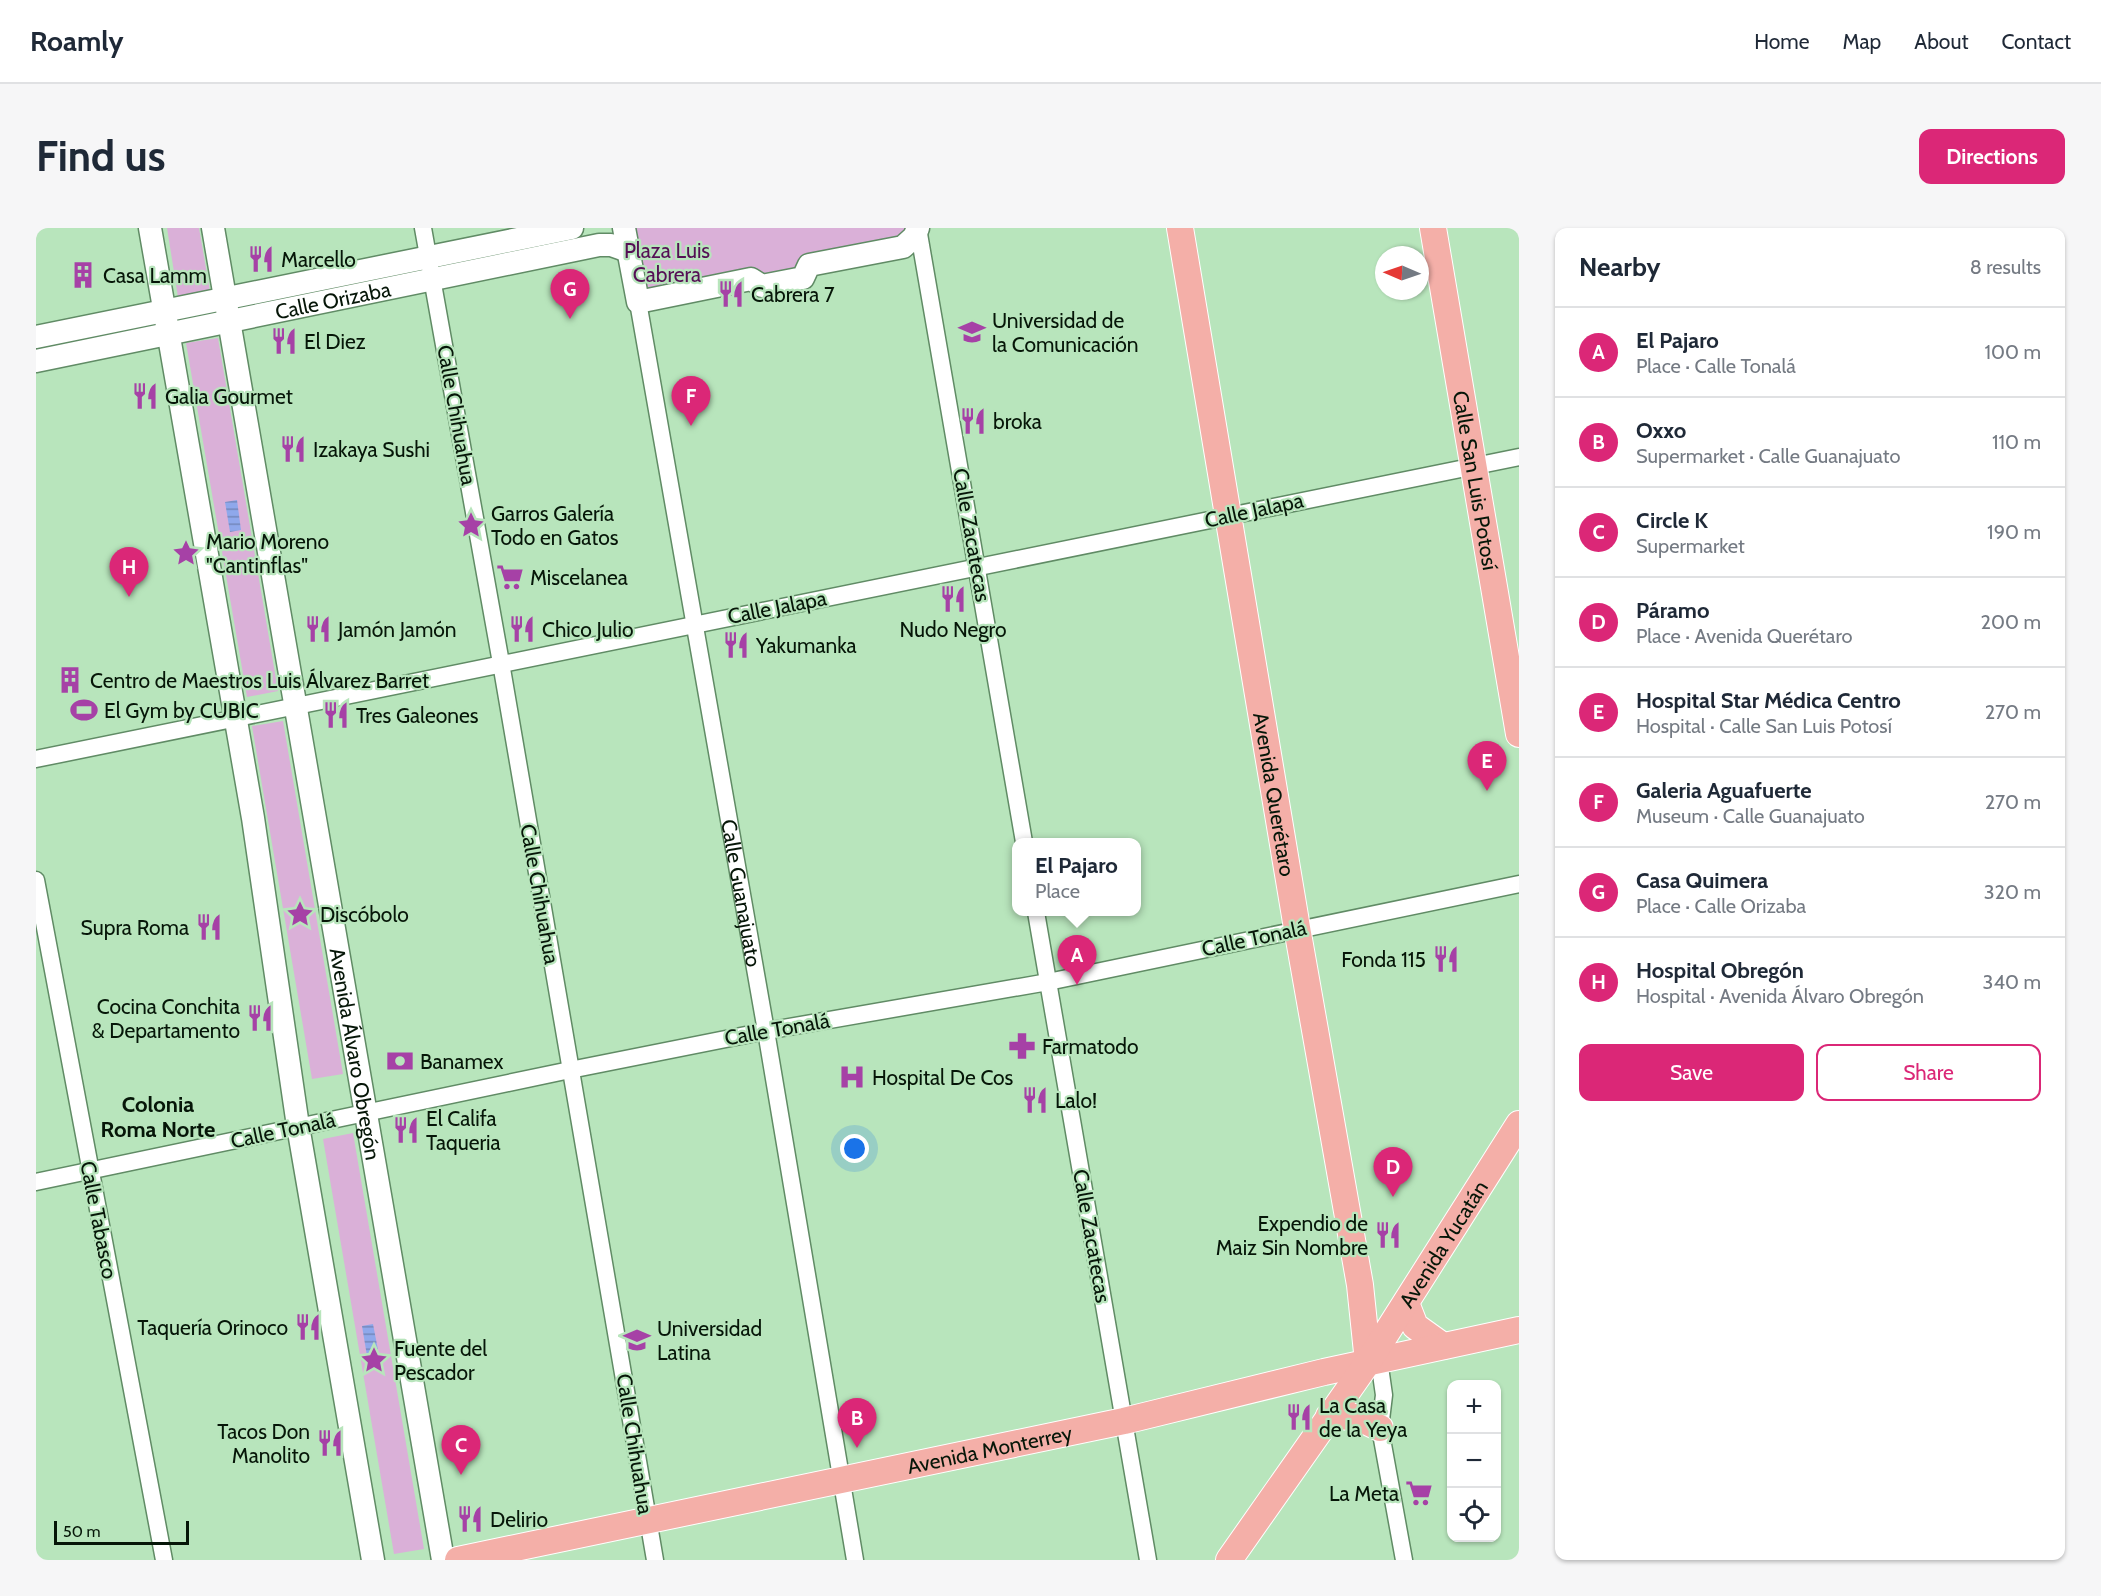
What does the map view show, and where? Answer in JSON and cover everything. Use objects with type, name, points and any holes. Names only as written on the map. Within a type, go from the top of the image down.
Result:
[{"type":"main road","points":[[150,228],[236,718],[298,1126],[373,1560]]},
{"type":"main road","name":"Avenida Álvaro Obregón","points":[[213,228],[443,1560]]},
{"type":"main road","name":"Calle Orizaba","points":[[36,337],[428,255],[572,228]]},
{"type":"main road","name":"Calle Guanajuato","points":[[624,228],[638,302]]},
{"type":"main road","points":[[638,302],[751,279],[762,286],[803,278],[809,265],[903,247],[914,237],[918,228]]},
{"type":"main road","name":"Avenida Querétaro","points":[[1180,228],[1297,928],[1373,1361]]},
{"type":"main road","name":"Calle San Luis Potosí","points":[[1433,228],[1519,735]]},
{"type":"main road","name":"Calle Orizaba","points":[[36,361],[599,245],[611,245],[628,251]]},
{"type":"main road","name":"Avenida Yucatán","points":[[1329,1416],[1373,1361],[1406,1303],[1519,1124]]},
{"type":"main road","points":[[1406,1303],[1415,1326],[1443,1346]]},
{"type":"main road","name":"Avenida Monterrey","points":[[458,1560],[1124,1421],[1373,1361],[1519,1330]]},
{"type":"main road","points":[[1229,1560],[1329,1416],[1357,1417],[1380,1428]]},
{"type":"street","name":"Calle Chihuahua","points":[[423,228],[501,663],[655,1560]]},
{"type":"street","name":"Calle Zacatecas","points":[[918,228],[1023,838]]},
{"type":"street","name":"Calle Guanajuato","points":[[638,302],[766,1031],[855,1560]]},
{"type":"street","name":"Calle Jalapa","points":[[36,759],[1228,514],[1519,457]]},
{"type":"street","name":"Calle Tabasco","points":[[36,880],[164,1560]]},
{"type":"street","name":"Calle Tonalá","points":[[36,1182],[570,1070],[766,1031],[1048,982],[1297,928],[1519,884]]},
{"type":"street","name":"Calle Zacatecas","points":[[1037,916],[1148,1560]]},
{"type":"street","name":"Avenida Querétaro","points":[[1373,1361],[1384,1395],[1380,1428],[1404,1560]]},
{"type":"green space","points":[[167,228],[199,228],[210,292],[178,297]]},
{"type":"green space","name":"Plaza Luis Cabrera","points":[[624,228],[918,228],[903,247],[638,302]]},
{"type":"green space","points":[[218,338],[278,691],[247,697],[186,343]]},
{"type":"green space","points":[[283,721],[343,1074],[312,1079],[252,726]]},
{"type":"green space","points":[[353,1133],[424,1549],[394,1554],[323,1139]]},
{"type":"water","points":[[237,500],[241,530],[230,532],[225,502]]},
{"type":"water","points":[[373,1324],[380,1360],[368,1362],[362,1326]]},
{"type":"place","name":"Marcello","points":[[261,259]]},
{"type":"place","name":"Casa Lamm","points":[[83,275]]},
{"type":"place","name":"Cabrera 7","points":[[731,294]]},
{"type":"place","name":"Casa Quimera","points":[[570,319]]},
{"type":"place","name":"Universidad de la Comunicación","points":[[972,332]]},
{"type":"place","name":"El Diez","points":[[284,341]]},
{"type":"place","name":"Galia Gourmet","points":[[145,396]]},
{"type":"place","name":"broka","points":[[973,421]]},
{"type":"place","name":"Galeria Aguafuerte","points":[[691,426]]},
{"type":"place","name":"Izakaya Sushi","points":[[293,449]]},
{"type":"place","name":"Garros Galería Todo en Gatos","points":[[471,525]]},
{"type":"place","name":"Mario Moreno \"Cantinflas\"","points":[[186,553]]},
{"type":"place","name":"Miscelanea","points":[[510,577]]},
{"type":"place","name":"Hospital Obregón","points":[[129,597]]},
{"type":"place","name":"Nudo Negro","points":[[953,599]]},
{"type":"place","name":"Jamón Jamón","points":[[318,629]]},
{"type":"place","name":"Chico Julio","points":[[522,629]]},
{"type":"place","name":"Yakumanka","points":[[736,645]]},
{"type":"place","name":"Centro de Maestros Luis Álvarez Barret","points":[[70,680]]},
{"type":"place","name":"El Gym by CUBIC","points":[[84,710]]},
{"type":"place","name":"Tres Galeones","points":[[336,715]]},
{"type":"place","name":"Hospital Star Médica Centro","points":[[1487,791]]},
{"type":"place","name":"Discóbolo","points":[[300,914]]},
{"type":"place","name":"Supra Roma","points":[[209,927]]},
{"type":"place","name":"Fonda 115","points":[[1446,959]]},
{"type":"place","name":"El Pajaro","points":[[1077,985]]},
{"type":"place","name":"Cocina Conchita & Departamento","points":[[260,1018]]},
{"type":"place","name":"Farmatodo","points":[[1022,1046]]},
{"type":"place","name":"Banamex","points":[[400,1061]]},
{"type":"place","name":"Hospital De Cos","points":[[852,1077]]},
{"type":"place","name":"Lalo!","points":[[1035,1100]]},
{"type":"place","name":"El Califa Taqueria","points":[[406,1130]]},
{"type":"place","name":"Páramo","points":[[1393,1197]]},
{"type":"place","name":"Expendio de Maiz Sin Nombre","points":[[1388,1235]]},
{"type":"place","name":"Taquería Orinoco","points":[[308,1327]]},
{"type":"place","name":"Universidad Latina","points":[[637,1340]]},
{"type":"place","name":"Fuente del Pescador","points":[[374,1360]]},
{"type":"place","name":"La Casa de la Yeya","points":[[1299,1417]]},
{"type":"place","name":"Tacos Don Manolito","points":[[330,1443]]},
{"type":"place","name":"Oxxo","points":[[857,1448]]},
{"type":"place","name":"Circle K","points":[[461,1475]]},
{"type":"place","name":"La Meta","points":[[1419,1493]]},
{"type":"place","name":"Delirio","points":[[470,1519]]},
{"type":"district","name":"Colonia Roma Norte","points":[[158,1116]]}]
